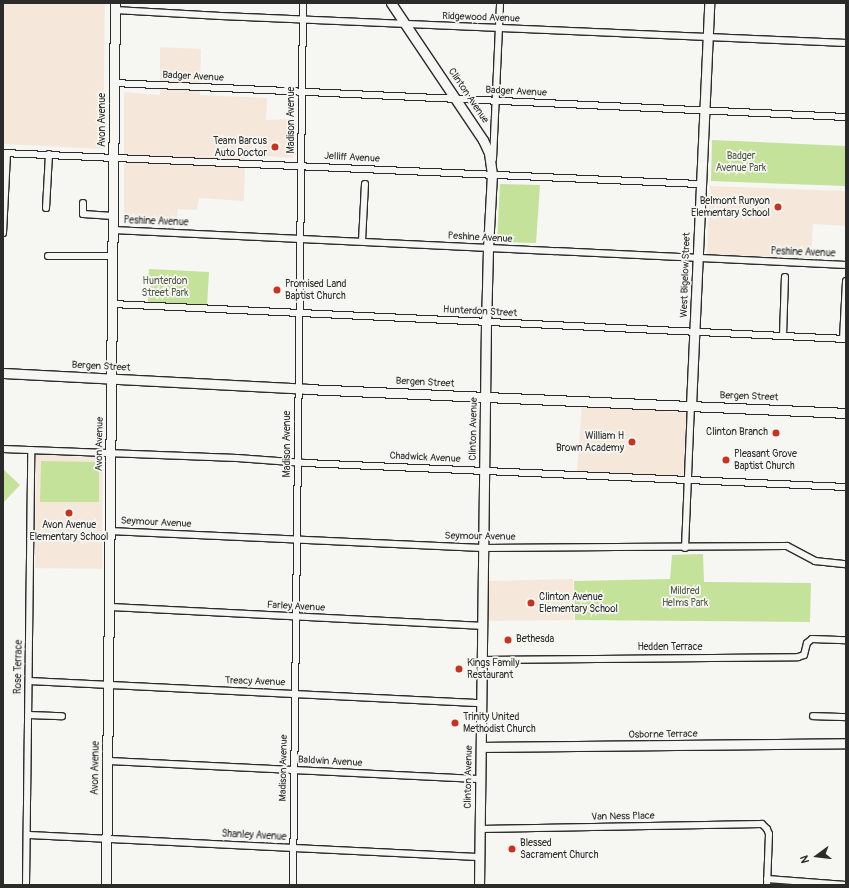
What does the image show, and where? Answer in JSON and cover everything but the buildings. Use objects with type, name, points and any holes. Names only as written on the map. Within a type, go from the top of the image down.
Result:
[{"type":"main road","name":"Clinton Avenue","points":[[391,3],[457,100],[486,146],[492,174],[486,323],[479,885]]},
{"type":"main road","name":"West Bigelow Street","points":[[691,406],[709,3]]},
{"type":"main road","name":"Avon Avenue","points":[[106,885],[115,6]]},
{"type":"main road","name":"Bergen Street","points":[[3,373],[846,413]]},
{"type":"main road","name":"Osborne Terrace","points":[[481,747],[846,743]]},
{"type":"street","name":"Madison Avenue","points":[[293,885],[303,3]]},
{"type":"street","points":[[492,174],[500,3]]},
{"type":"street","name":"Ridgewood Avenue","points":[[115,6],[303,19],[846,43]]},
{"type":"street","name":"Badger Avenue","points":[[114,83],[846,117]]},
{"type":"street","points":[[3,233],[5,153]]},
{"type":"street","name":"Jelliff Avenue","points":[[5,153],[302,165],[700,184]]},
{"type":"street","points":[[46,208],[49,154]]},
{"type":"street","points":[[362,241],[365,184]]},
{"type":"street","points":[[83,203],[83,214],[113,216]]},
{"type":"street","name":"Peshine Avenue","points":[[113,230],[846,265]]},
{"type":"street","points":[[48,256],[113,256]]},
{"type":"street","points":[[783,336],[785,277]]},
{"type":"street","points":[[845,339],[846,281]]},
{"type":"street","name":"Hunterdon Street","points":[[112,304],[845,339]]},
{"type":"street","name":"West Bigelow Street","points":[[685,548],[691,406]]},
{"type":"street","name":"Chadwick Avenue","points":[[3,449],[237,458],[846,487]]},
{"type":"street","name":"Rose Terrace","points":[[26,885],[31,450]]},
{"type":"street","name":"Seymour Avenue","points":[[109,531],[483,548],[685,548],[787,546],[815,561],[846,564]]},
{"type":"street","name":"Farley Avenue","points":[[109,607],[482,626]]},
{"type":"street","name":"Hedden Terrace","points":[[482,660],[798,657],[804,655],[807,643],[812,639],[846,640]]},
{"type":"street","name":"Treacy Avenue","points":[[29,682],[481,703]]},
{"type":"street","points":[[29,715],[62,716]]},
{"type":"street","points":[[813,716],[846,717]]},
{"type":"street","name":"Baldwin Avenue","points":[[108,761],[480,779]]},
{"type":"street","name":"Van Ness Place","points":[[480,829],[762,824],[766,827],[768,834],[767,882]]},
{"type":"street","name":"Shanley Avenue","points":[[27,835],[479,857]]},
{"type":"street","points":[[767,882],[846,885]]},
{"type":"shaded area","points":[[3,3],[105,3],[103,149],[3,144]]},
{"type":"shaded area","points":[[160,47],[201,49],[200,95],[267,98],[266,120],[294,119],[293,158],[245,155],[244,201],[199,198],[197,210],[178,209],[176,225],[124,224],[124,92],[160,95]]},
{"type":"shaded area","name":"Belmont Runyon Elementary School","points":[[710,186],[846,191],[846,226],[813,224],[811,258],[707,254]]},
{"type":"shaded area","name":"William H Brown Academy","points":[[582,405],[687,413],[683,477],[577,471]]},
{"type":"shaded area","name":"Avon Avenue Elementary School","points":[[36,454],[103,458],[102,569],[35,568]]},
{"type":"shaded area","name":"Clinton Avenue Elementary School","points":[[573,579],[574,620],[488,621],[489,581]]},
{"type":"green space","name":"Badger Avenue Park","points":[[712,140],[846,146],[846,186],[711,181]]},
{"type":"green space","points":[[500,184],[540,185],[536,243],[497,242]]},
{"type":"green space","name":"Hunterdon Street Park","points":[[149,269],[209,272],[207,306],[148,304]]},
{"type":"green space","points":[[41,461],[99,462],[99,502],[40,502]]},
{"type":"green space","points":[[3,469],[20,485],[3,503]]},
{"type":"green space","name":"Mildred Helms Park","points":[[703,554],[704,582],[811,583],[810,622],[575,620],[574,581],[670,579],[672,555]]},
{"type":"place","name":"Team Barcus Auto Doctor","points":[[275,147]]},
{"type":"place","name":"Belmont Runyon Elementary School","points":[[778,207]]},
{"type":"place","name":"Promised Land Baptist Church","points":[[277,290]]},
{"type":"place","name":"Clinton Branch","points":[[776,433]]},
{"type":"place","name":"William H Brown Academy","points":[[632,442]]},
{"type":"place","name":"Pleasant Grove Baptist Church","points":[[726,460]]},
{"type":"place","name":"Avon Avenue Elementary School","points":[[69,513]]},
{"type":"place","name":"Clinton Avenue Elementary School","points":[[531,603]]},
{"type":"place","name":"Bethesda","points":[[508,640]]},
{"type":"place","name":"Kings Family Restaurant","points":[[459,669]]},
{"type":"place","name":"Trinity United Methodist Church","points":[[455,723]]},
{"type":"place","name":"Blessed Sacrament Church","points":[[512,849]]}]
